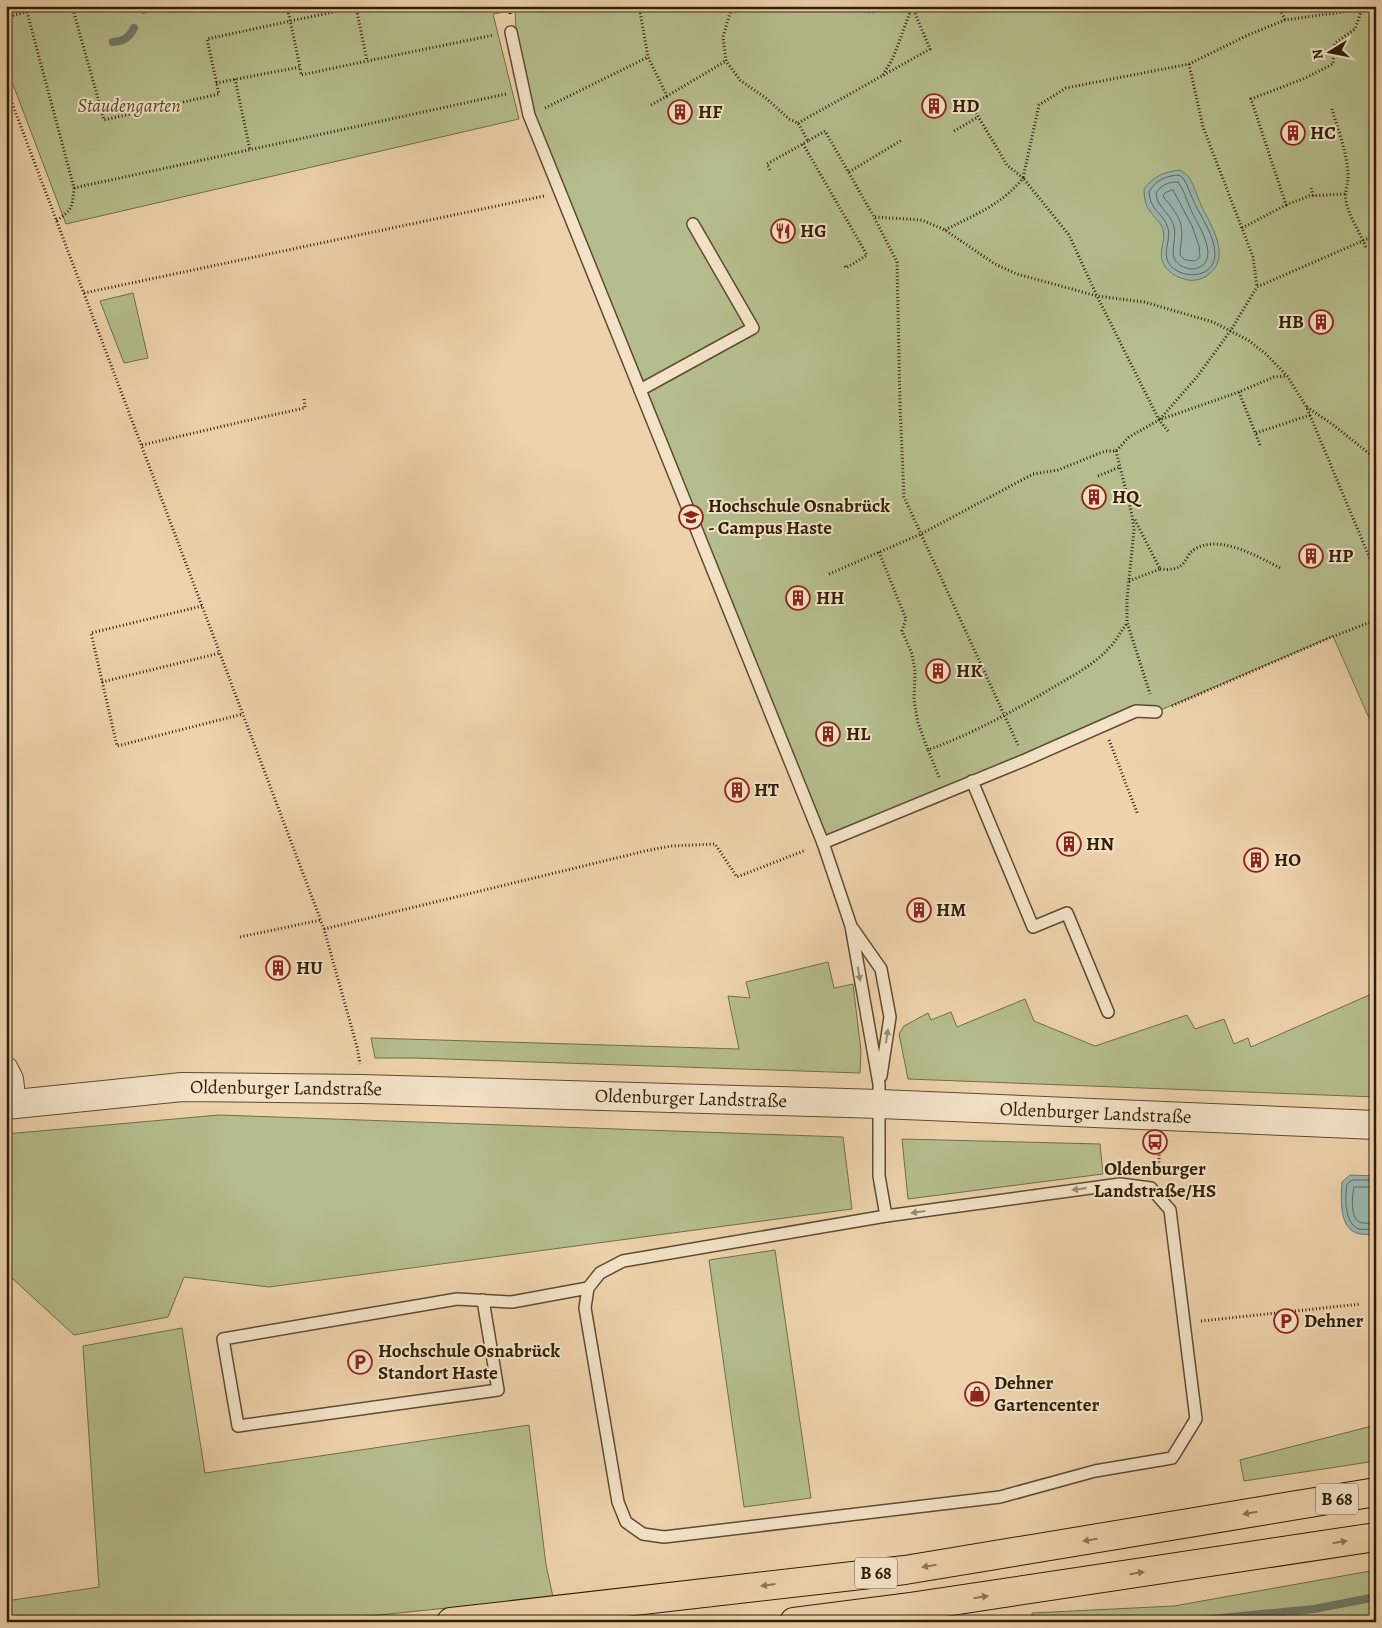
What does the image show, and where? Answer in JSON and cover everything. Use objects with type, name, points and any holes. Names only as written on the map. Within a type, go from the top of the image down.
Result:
[{"type":"highway","name":"B 68","points":[[451,1622],[905,1570],[1376,1492]]},
{"type":"highway","name":"B 68","points":[[794,1622],[911,1607],[1376,1537]]},
{"type":"street","points":[[6,1069],[11,1079],[10,1105]]},
{"type":"street","name":"Oldenburger Landstraße","points":[[10,1105],[182,1087],[879,1094],[1376,1125]]},
{"type":"lane","points":[[511,32],[529,115],[823,844],[851,926],[879,1094]]},
{"type":"lane","points":[[640,390],[753,328],[693,224]]},
{"type":"lane","points":[[823,844],[1136,712],[1156,712]]},
{"type":"lane","points":[[972,781],[1033,927],[1067,913],[1108,1012]]},
{"type":"lane","points":[[851,926],[881,969],[890,1017],[879,1094],[879,1176],[886,1216]]},
{"type":"lane","points":[[1120,1184],[1151,1188],[1170,1210],[1196,1419],[1172,1458],[1095,1471],[1000,1497],[664,1537],[643,1534],[626,1522],[618,1502],[585,1308],[588,1288],[600,1273],[623,1261],[886,1216],[1120,1184]]},
{"type":"lane","points":[[483,1300],[498,1390],[238,1426],[223,1338],[457,1299],[483,1300],[512,1302],[588,1288]]},
{"type":"path","points":[[6,17],[51,6]]},
{"type":"path","points":[[72,6],[104,120],[219,94],[207,39],[356,7],[367,61]]},
{"type":"path","points":[[287,6],[301,75],[511,32]]},
{"type":"path","points":[[639,6],[648,58],[667,96]]},
{"type":"path","points":[[739,6],[730,13],[723,37],[726,61],[740,80],[767,99],[789,119],[798,123],[808,141]]},
{"type":"path","points":[[827,6],[871,12],[896,6]]},
{"type":"path","points":[[1279,6],[1286,20]]},
{"type":"path","points":[[798,123],[930,49],[912,7]]},
{"type":"path","points":[[883,75],[893,58],[912,7]]},
{"type":"path","points":[[945,230],[999,203],[1014,190],[1023,178],[1040,105],[1066,88],[1189,64],[1248,35],[1286,20],[1365,7]]},
{"type":"path","points":[[1286,206],[1251,99],[1334,64],[1335,43],[1355,29],[1365,7]]},
{"type":"path","points":[[27,12],[74,188],[70,212],[56,221]]},
{"type":"path","points":[[529,115],[648,58]]},
{"type":"path","points":[[651,105],[726,61]]},
{"type":"path","points":[[1189,64],[1203,127],[1253,257],[1257,287]]},
{"type":"path","points":[[216,83],[300,67]]},
{"type":"path","points":[[235,79],[250,150]]},
{"type":"path","points":[[6,87],[321,920],[358,1048],[362,1089]]},
{"type":"path","points":[[1278,89],[1280,95]]},
{"type":"path","points":[[74,188],[524,90]]},
{"type":"path","points":[[1332,109],[1344,147],[1348,172],[1345,194],[1348,210],[1366,248]]},
{"type":"path","points":[[954,131],[977,115],[1007,165],[1023,178],[1069,235],[1097,296],[1160,420],[1168,431]]},
{"type":"path","points":[[770,170],[767,164],[825,131],[898,262],[900,405],[904,497],[1025,760]]},
{"type":"path","points":[[849,172],[902,140]]},
{"type":"path","points":[[803,144],[868,255],[846,268],[844,265]]},
{"type":"path","points":[[1311,188],[1313,196]]},
{"type":"path","points":[[84,293],[559,193]]},
{"type":"path","points":[[1242,228],[1294,201],[1313,196],[1345,194]]},
{"type":"path","points":[[874,217],[922,220],[945,230],[995,264],[1017,274],[1097,296],[1144,302],[1212,322],[1248,340],[1266,354],[1287,376],[1306,406],[1376,573]]},
{"type":"path","points":[[1160,420],[1197,377],[1231,330],[1257,287],[1376,234]]},
{"type":"path","points":[[829,574],[921,534],[1033,474],[1058,470],[1105,452],[1116,451],[1129,437],[1160,420],[1239,392],[1274,377],[1287,376]]},
{"type":"path","points":[[1239,392],[1260,445]]},
{"type":"path","points":[[142,445],[305,408],[304,399]]},
{"type":"path","points":[[1306,406],[1376,459]]},
{"type":"path","points":[[1256,433],[1310,415]]},
{"type":"path","points":[[1116,451],[1134,530],[1127,599],[1127,622],[1156,712],[1376,620]]},
{"type":"path","points":[[1098,476],[1120,467]]},
{"type":"path","points":[[1132,515],[1160,569]]},
{"type":"path","points":[[1129,582],[1160,569],[1172,570],[1182,565],[1191,552],[1199,548],[1221,544],[1246,550],[1282,569]]},
{"type":"path","points":[[879,552],[906,619],[902,631],[912,654],[915,671],[914,700],[918,723],[945,792]]},
{"type":"path","points":[[202,606],[91,633],[117,746],[243,714]]},
{"type":"path","points":[[928,750],[956,740],[1005,716],[1093,662],[1110,648],[1127,622]]},
{"type":"path","points":[[102,682],[220,653]]},
{"type":"path","points":[[1103,726],[1138,815]]},
{"type":"path","points":[[324,929],[671,846],[715,844],[738,877],[823,844]]},
{"type":"path","points":[[240,937],[321,920]]},
{"type":"path","points":[[1151,1188],[1158,1175],[1160,1139]]},
{"type":"path","points":[[1184,1323],[1362,1304]]},
{"type":"green space","name":"Staudengarten","points":[[6,6],[1376,6],[1376,734],[1333,636],[1156,712],[1136,711],[826,841],[536,121],[516,31],[515,10],[493,14],[519,119],[66,224],[6,66]]},
{"type":"green space","points":[[133,293],[148,358],[124,363],[100,301]]},
{"type":"green space","points":[[828,962],[834,988],[853,984],[861,1051],[860,1073],[375,1058],[371,1038],[739,1049],[728,996],[750,998],[746,982]]},
{"type":"green space","points":[[1376,992],[1376,1097],[908,1079],[899,1034],[904,1026],[928,1013],[931,1020],[951,1012],[957,1027],[1025,999],[1034,1021],[1095,1046],[1187,1015],[1195,1029],[1224,1019],[1234,1044],[1248,1038],[1251,1047]]},
{"type":"green space","points":[[219,1115],[843,1137],[852,1209],[269,1287],[184,1277],[168,1317],[74,1335],[13,1279],[6,1278],[6,1134]]},
{"type":"green space","points":[[902,1139],[1100,1144],[1103,1174],[908,1199]]},
{"type":"green space","points":[[775,1250],[811,1498],[744,1507],[709,1260]]},
{"type":"green space","points":[[182,1328],[205,1473],[529,1425],[546,1565],[553,1597],[312,1622],[6,1622],[6,1601],[99,1587],[83,1346]]},
{"type":"green space","points":[[1376,1425],[1376,1461],[1244,1481],[1240,1460]]},
{"type":"green space","points":[[1376,1570],[1376,1622],[1032,1622],[1032,1613],[1174,1606]]},
{"type":"water","points":[[1180,170],[1188,176],[1193,185],[1214,230],[1219,249],[1216,267],[1207,276],[1197,280],[1181,278],[1165,267],[1161,255],[1164,238],[1163,230],[1161,224],[1148,209],[1145,198],[1144,189],[1152,181],[1164,173]]},
{"type":"water","points":[[1350,1175],[1376,1176],[1376,1234],[1362,1234],[1353,1231],[1344,1220],[1341,1204],[1342,1182]]},
{"type":"waterway","points":[[143,10],[154,6]]},
{"type":"waterway","points":[[164,6],[172,9],[184,6]]},
{"type":"waterway","points":[[113,42],[126,38],[134,28]]},
{"type":"waterway","points":[[1179,1622],[1314,1609],[1376,1597]]},
{"type":"place","name":"HD","points":[[934,106]]},
{"type":"place","name":"HF","points":[[680,112]]},
{"type":"place","name":"HC","points":[[1293,133]]},
{"type":"place","name":"HG","points":[[783,231]]},
{"type":"place","name":"HB","points":[[1321,322]]},
{"type":"place","name":"HQ","points":[[1094,497]]},
{"type":"place","name":"Hochschule Osnabrück - Campus Haste","points":[[691,517]]},
{"type":"place","name":"HP","points":[[1311,556]]},
{"type":"place","name":"HH","points":[[798,598]]},
{"type":"place","name":"HK","points":[[938,671]]},
{"type":"place","name":"HL","points":[[828,734]]},
{"type":"place","name":"HT","points":[[737,790]]},
{"type":"place","name":"HN","points":[[1069,844]]},
{"type":"place","name":"HO","points":[[1256,860]]},
{"type":"place","name":"HM","points":[[919,910]]},
{"type":"place","name":"HU","points":[[278,968]]},
{"type":"place","name":"Oldenburger Landstraße/HS","points":[[1155,1142]]},
{"type":"place","name":"Dehner","points":[[1286,1321]]},
{"type":"place","name":"Hochschule Osnabrück Standort Haste","points":[[360,1362]]},
{"type":"place","name":"Dehner Gartencenter","points":[[977,1394]]}]
